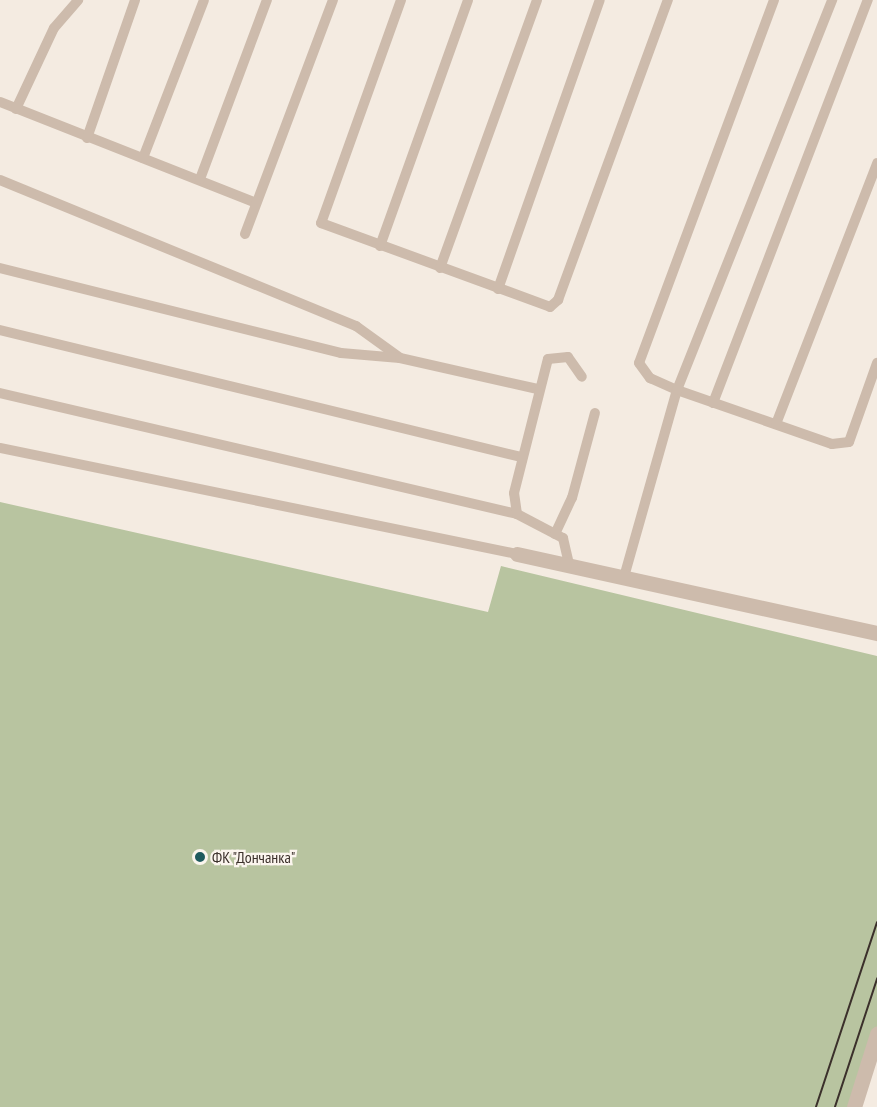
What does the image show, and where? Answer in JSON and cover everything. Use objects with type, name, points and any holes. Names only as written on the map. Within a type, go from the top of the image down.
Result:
[{"type":"street","points":[[517,554],[877,633]]},
{"type":"street","points":[[854,1107],[877,1034]]},
{"type":"lane","points":[[16,109],[54,28],[78,0]]},
{"type":"lane","points":[[87,138],[135,0]]},
{"type":"lane","points":[[143,158],[204,0]]},
{"type":"lane","points":[[200,180],[267,0]]},
{"type":"lane","points":[[244,234],[333,0]]},
{"type":"lane","points":[[401,0],[321,223],[550,307],[558,300],[668,0]]},
{"type":"lane","points":[[380,246],[468,0]]},
{"type":"lane","points":[[441,268],[537,0]]},
{"type":"lane","points":[[498,289],[600,0]]},
{"type":"lane","points":[[774,0],[639,363],[650,378],[677,390],[832,444],[849,442],[877,363]]},
{"type":"lane","points":[[624,577],[677,390],[832,0]]},
{"type":"lane","points":[[713,403],[868,0]]},
{"type":"lane","points":[[0,102],[256,203]]},
{"type":"lane","points":[[776,424],[877,163]]},
{"type":"lane","points":[[0,180],[356,326],[400,358]]},
{"type":"lane","points":[[0,268],[340,354],[400,358],[538,389]]},
{"type":"lane","points":[[0,330],[521,457]]},
{"type":"lane","points":[[517,514],[514,493],[521,457],[548,359],[568,357],[582,377]]},
{"type":"lane","points":[[0,393],[517,514],[563,538],[569,565]]},
{"type":"lane","points":[[555,534],[572,498],[595,413]]},
{"type":"lane","points":[[0,448],[517,554]]},
{"type":"green space","points":[[0,502],[488,612],[501,566],[877,656],[877,1039],[855,1107],[0,1107]]},
{"type":"tram line","points":[[816,1107],[877,923]]},
{"type":"tram line","points":[[835,1107],[877,979]]},
{"type":"place","name":"ФК \"Дончанка\"","points":[[200,857]]}]
